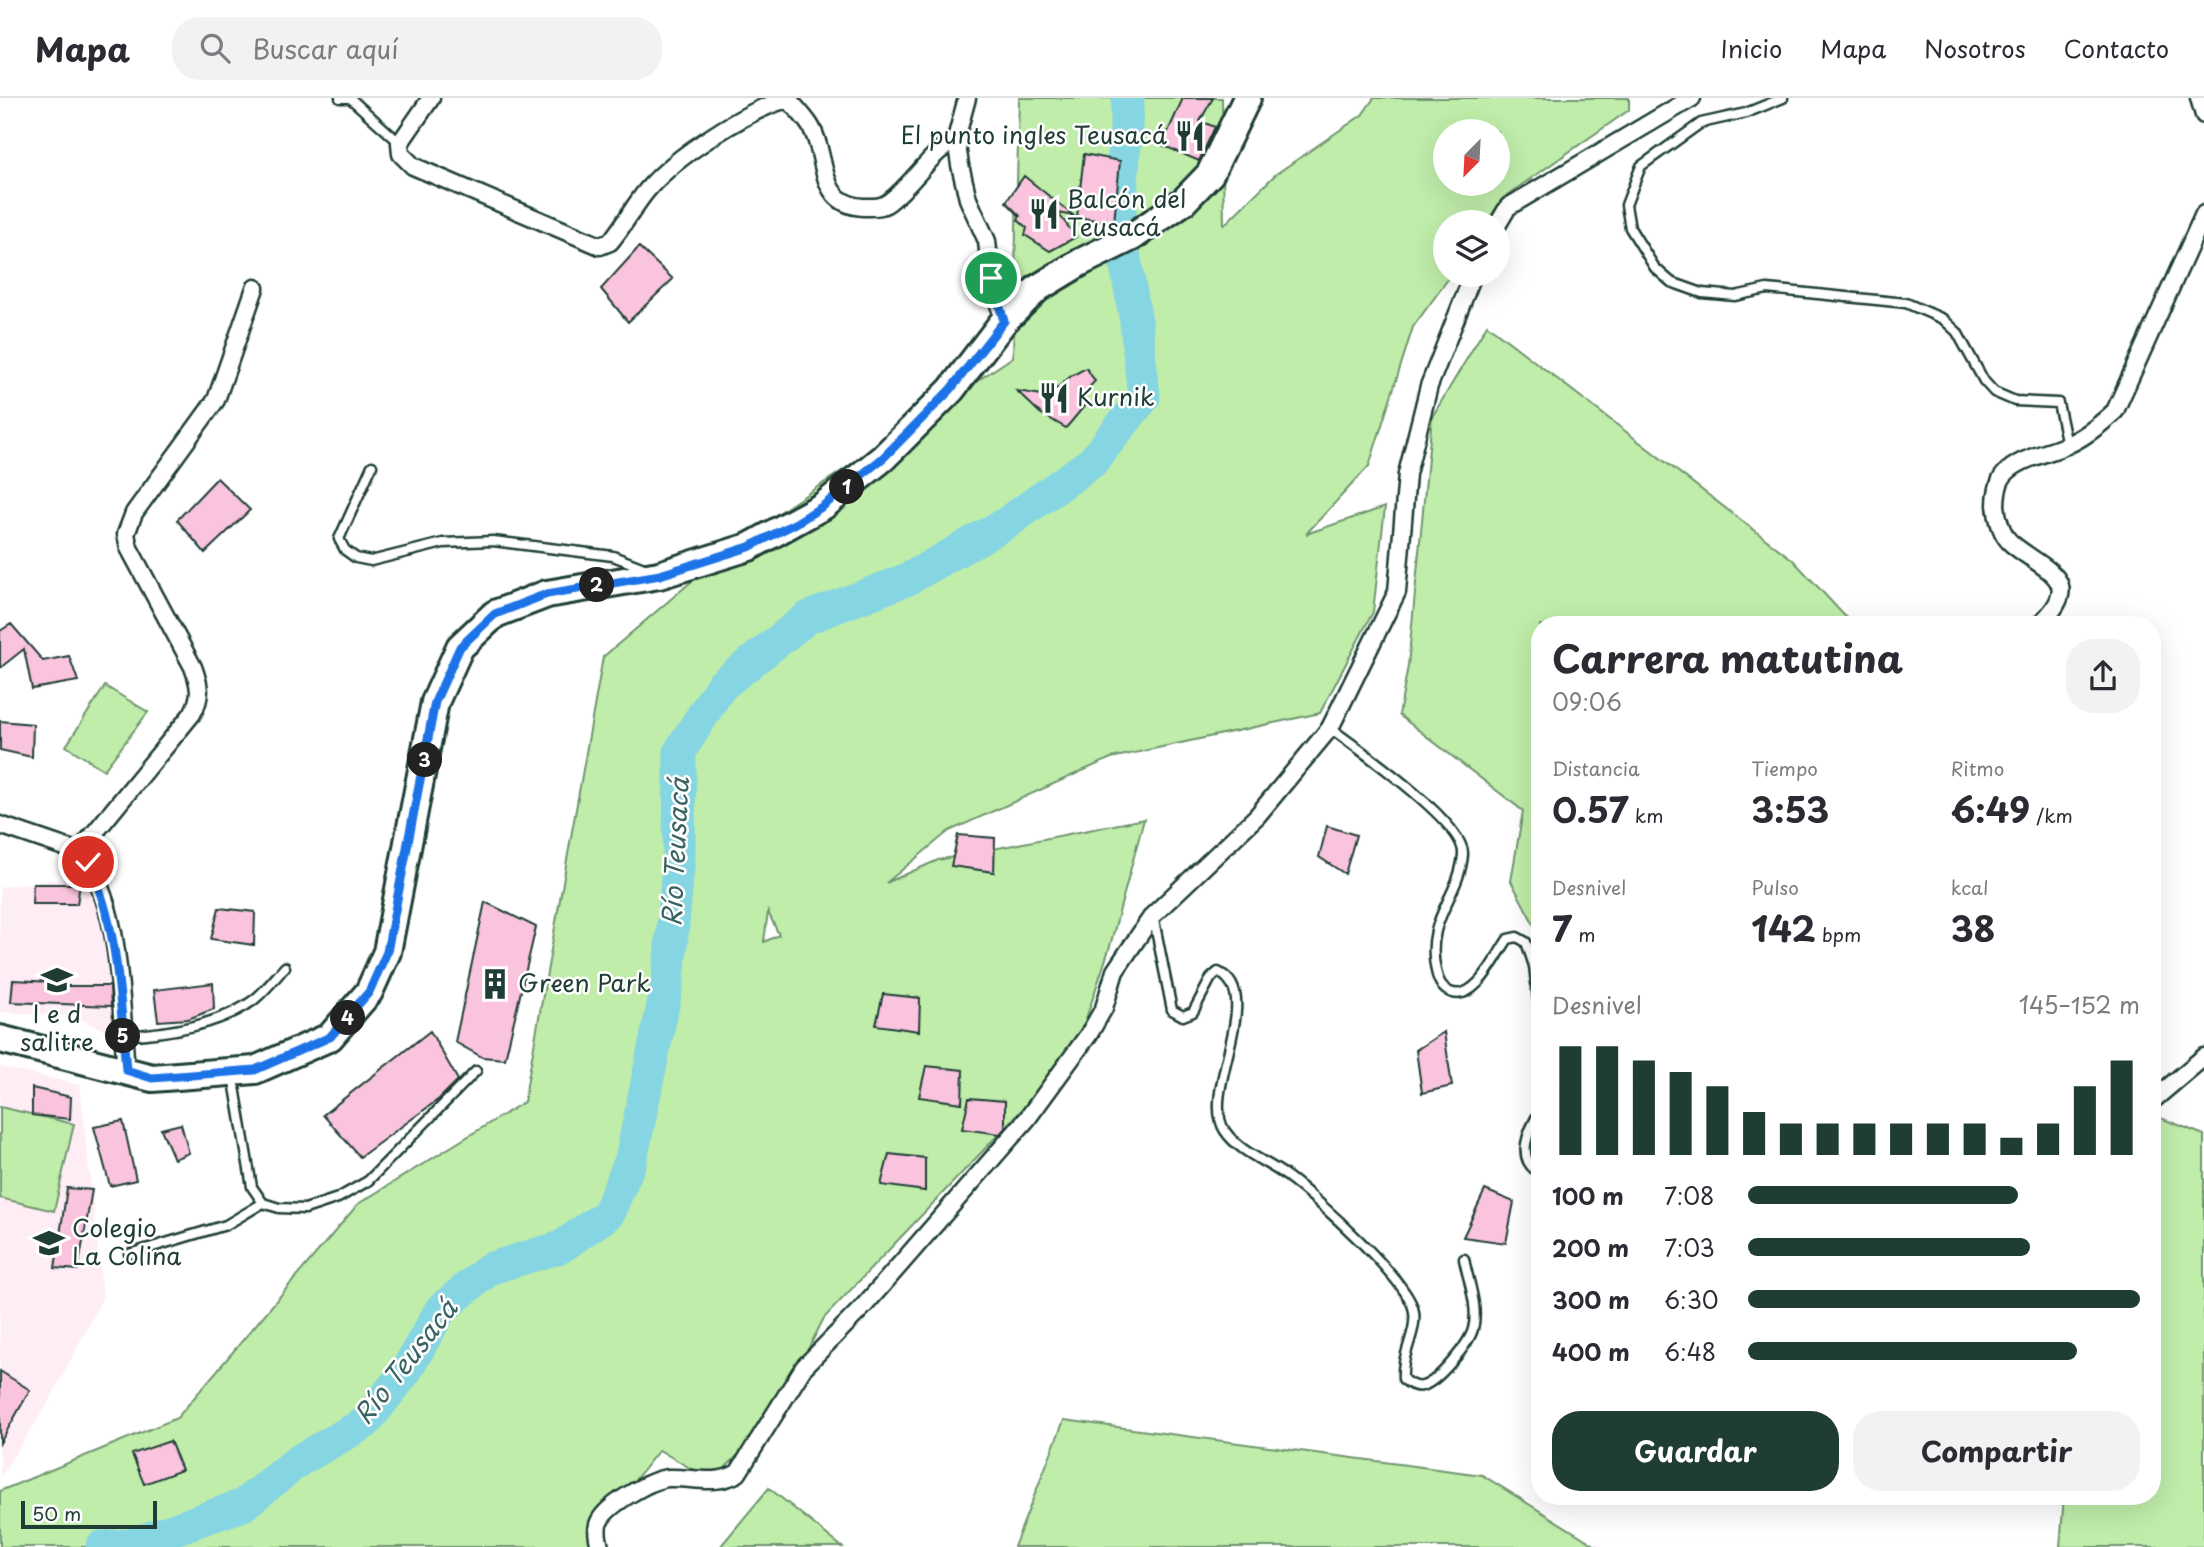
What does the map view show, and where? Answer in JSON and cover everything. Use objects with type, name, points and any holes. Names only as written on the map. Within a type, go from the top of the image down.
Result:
[{"type":"main road","points":[[0,1039],[152,1078],[255,1070],[330,1037],[369,992],[387,952],[435,702],[460,647],[495,614],[547,594],[660,575],[749,547],[823,506],[883,458],[950,390],[1004,321],[1038,288],[1081,262],[1132,237],[1184,201],[1210,174],[1247,98]]},
{"type":"street","points":[[431,98],[400,143],[401,154],[412,166],[600,246],[610,242],[647,189],[670,168],[766,104],[788,99],[813,129],[823,172],[833,192],[855,206],[884,206],[912,182],[941,148],[956,139]]},
{"type":"street","points":[[967,98],[956,139],[968,200],[987,241],[991,278],[1004,321]]},
{"type":"street","points":[[1506,210],[1692,98]]},
{"type":"street","points":[[2199,98],[2204,114]]},
{"type":"street","points":[[2048,616],[2057,607],[2062,590],[2057,578],[2044,564],[2010,543],[1999,523],[1997,492],[2002,476],[2015,466],[2067,445],[2096,428],[2115,411],[2204,214]]},
{"type":"street","points":[[600,1547],[597,1532],[599,1520],[626,1495],[666,1478],[712,1481],[727,1479],[738,1473],[804,1367],[863,1307],[1027,1119],[1089,1034],[1104,1008],[1115,971],[1153,915],[1257,816],[1330,728],[1397,592],[1407,474],[1429,386],[1468,287]]},
{"type":"street","points":[[79,852],[192,714],[200,700],[200,685],[193,667],[129,548],[126,534],[134,513],[216,400],[256,288]]},
{"type":"street","points":[[0,825],[79,852],[88,862],[106,908],[118,973],[126,1070]]},
{"type":"street","points":[[2161,1093],[2204,1057]]},
{"type":"lane","points":[[340,98],[350,98],[400,143]]},
{"type":"lane","points":[[1783,98],[1746,113],[1701,122],[1641,166],[1626,205],[1630,228],[1656,268],[1671,282],[1702,293],[1735,296],[1767,289],[1822,293],[1894,299],[1926,311],[1943,319],[1957,332],[1984,382],[1994,393],[2015,401],[2058,403],[2067,445]]},
{"type":"lane","points":[[372,466],[339,540],[345,550],[356,558],[371,561],[443,543],[493,541],[613,556],[660,575]]},
{"type":"lane","points":[[1330,728],[1394,776],[1446,821],[1460,838],[1463,853],[1438,918],[1432,954],[1438,977],[1445,990],[1457,995],[1469,992],[1508,939],[1517,937],[1526,942],[1531,957]]},
{"type":"lane","points":[[1153,915],[1172,1010],[1183,1016],[1193,1012],[1211,978],[1218,972],[1229,977],[1236,989],[1233,1028],[1219,1110],[1221,1125],[1229,1138],[1288,1177],[1334,1217],[1388,1272],[1408,1297],[1414,1311],[1413,1324],[1402,1368],[1403,1379],[1410,1385],[1420,1387],[1430,1383],[1456,1356],[1473,1330],[1475,1313],[1464,1259]]},
{"type":"lane","points":[[123,1037],[168,1032],[214,1019],[255,999],[285,967]]},
{"type":"lane","points":[[233,1073],[244,1159],[252,1187],[263,1203],[279,1208],[305,1209],[338,1198],[368,1181],[476,1071]]},
{"type":"lane","points":[[1531,1125],[1525,1134],[1525,1152],[1531,1164]]},
{"type":"lane","points":[[130,1255],[226,1225],[263,1203]]},
{"type":"shaded area","points":[[84,876],[105,921],[121,1038],[76,1017],[0,1012],[0,887]]},
{"type":"shaded area","name":"Colegio La Colina","points":[[0,1067],[80,1085],[103,1297],[49,1402],[0,1477]]},
{"type":"green space","points":[[1019,98],[1222,98],[1224,225],[1276,174],[1362,115],[1374,98],[1629,98],[1629,110],[1510,193],[1510,119],[1433,119],[1433,196],[1506,196],[1495,210],[1433,210],[1433,287],[1442,287],[1413,327],[1369,466],[1306,534],[1385,507],[1373,612],[1320,713],[1111,758],[949,831],[886,883],[938,860],[1144,819],[1110,946],[1074,1055],[824,1318],[771,1422],[712,1481],[659,1450],[599,1525],[602,1547],[0,1547],[0,1491],[177,1418],[358,1204],[524,1102],[603,657],[747,534],[1013,357]],"holes":[[[768,912],[779,935],[764,942]]]},
{"type":"green space","points":[[1487,325],[1793,560],[1845,616],[1531,616],[1531,919],[1511,881],[1523,811],[1399,715],[1408,666],[1432,417]]},
{"type":"green space","points":[[105,686],[148,712],[104,770],[66,746]]},
{"type":"green space","points":[[0,1107],[74,1124],[54,1211],[0,1198]]},
{"type":"green space","points":[[2161,1118],[2204,1135],[2204,1547],[2060,1547],[2063,1505],[2161,1505]]},
{"type":"green space","points":[[1064,1420],[1482,1475],[1598,1547],[1014,1547]]},
{"type":"green space","points":[[769,1488],[842,1547],[720,1547]]},
{"type":"building","name":"El punto ingles Teusacá","points":[[1183,98],[1213,98],[1200,121],[1215,127],[1199,161],[1162,145]]},
{"type":"building","points":[[1084,154],[1120,161],[1114,223],[1077,217]]},
{"type":"building","name":"Balcón del Teusacá","points":[[1024,176],[1074,216],[1058,213],[1076,237],[1050,251],[1025,235],[1027,228],[1006,202]]},
{"type":"building","points":[[639,247],[673,279],[628,322],[601,289]]},
{"type":"building","name":"Kurnik","points":[[1086,368],[1095,381],[1080,397],[1086,404],[1066,428],[1040,413],[1017,391],[1048,396],[1071,376]]},
{"type":"building","points":[[217,478],[250,510],[205,553],[177,520]]},
{"type":"building","points":[[11,624],[43,661],[69,656],[78,681],[32,689],[24,649],[0,668],[0,631]]},
{"type":"building","points":[[0,721],[33,724],[32,757],[0,750]]},
{"type":"building","points":[[1327,826],[1356,835],[1345,874],[1319,857]]},
{"type":"building","points":[[958,835],[995,838],[994,872],[951,866]]},
{"type":"building","points":[[33,884],[80,884],[77,904],[32,904]]},
{"type":"building","name":"Green Park","points":[[485,902],[536,927],[505,1059],[482,1057],[455,1042]]},
{"type":"building","points":[[219,908],[255,912],[254,945],[211,939]]},
{"type":"building","points":[[13,980],[53,982],[52,986],[110,986],[111,1006],[11,1002]]},
{"type":"building","points":[[213,983],[214,1009],[188,1019],[158,1021],[154,990]]},
{"type":"building","points":[[883,994],[920,998],[919,1031],[876,1025]]},
{"type":"building","points":[[430,1031],[458,1080],[439,1099],[360,1157],[323,1115]]},
{"type":"building","points":[[1444,1032],[1452,1086],[1422,1093],[1416,1050]]},
{"type":"building","points":[[926,1066],[963,1070],[962,1103],[919,1097]]},
{"type":"building","points":[[32,1088],[71,1097],[70,1119],[32,1115]]},
{"type":"building","points":[[969,1098],[1005,1101],[1005,1128],[1000,1134],[962,1129]]},
{"type":"building","points":[[123,1121],[136,1180],[110,1186],[94,1127]]},
{"type":"building","points":[[181,1124],[189,1153],[174,1159],[161,1129]]},
{"type":"building","points":[[889,1154],[925,1158],[925,1191],[881,1185]]},
{"type":"building","points":[[67,1188],[92,1190],[78,1270],[55,1268]]},
{"type":"building","points":[[1485,1190],[1514,1202],[1506,1243],[1463,1237]]},
{"type":"building","points":[[0,1371],[30,1390],[0,1443]]},
{"type":"building","points":[[170,1441],[182,1470],[144,1484],[132,1454]]},
{"type":"waterway","name":"Río Teusacá","points":[[102,1547],[129,1545],[243,1505],[298,1461],[365,1423],[406,1371],[441,1309],[491,1268],[561,1247],[608,1214],[631,1160],[668,981],[679,856],[680,751],[721,686],[807,618],[908,579],[1008,522],[1092,462],[1144,397],[1136,322],[1119,225],[1128,98]]},
{"type":"place","name":"El punto ingles Teusacá","points":[[1190,136]]},
{"type":"place","name":"Balcón del Teusacá","points":[[1044,214]]},
{"type":"place","name":"Kurnik","points":[[1054,398]]},
{"type":"place","name":"I e d salitre","points":[[57,980]]},
{"type":"place","name":"Green Park","points":[[495,984]]},
{"type":"place","name":"Colegio La Colina","points":[[49,1243]]},
{"type":"route","points":[[88,862],[106,908],[112,940],[118,973],[126,1070],[152,1078],[255,1070],[284,1060],[330,1037],[369,992],[387,952],[435,702],[460,647],[495,614],[547,594],[660,575],[749,547],[823,506],[883,458],[950,390],[1004,321],[991,278]]}]
